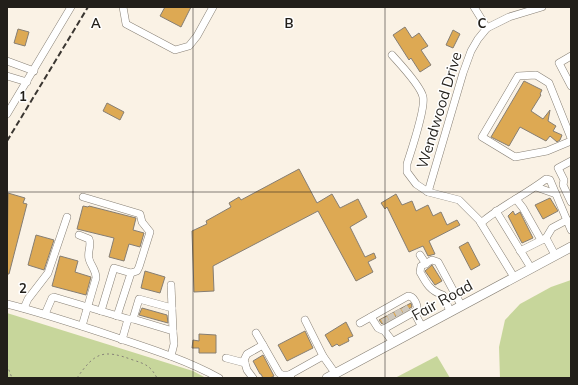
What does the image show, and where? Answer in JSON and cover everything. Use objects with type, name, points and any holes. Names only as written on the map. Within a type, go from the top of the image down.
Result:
[{"type":"main road","name":"Fair Road","points":[[331,376],[571,246]]},
{"type":"street","points":[[7,114],[71,7]]},
{"type":"street","points":[[123,7],[126,24],[175,50],[189,46],[197,36],[213,7]]},
{"type":"street","points":[[474,7],[487,28]]},
{"type":"street","name":"Wendwood Drive","points":[[428,192],[468,58],[478,39],[487,28],[509,17],[542,7]]},
{"type":"street","points":[[392,55],[416,84],[423,97],[422,111],[407,164],[407,172],[416,184],[428,192],[459,200],[481,223],[514,276]]},
{"type":"street","points":[[571,56],[559,63],[571,86]]},
{"type":"street","points":[[7,61],[34,70]]},
{"type":"street","points":[[536,75],[549,83],[571,139],[547,151],[515,157],[482,138],[518,76],[536,75]]},
{"type":"street","points":[[7,76],[27,82]]},
{"type":"street","points":[[571,161],[558,168],[564,180],[562,185],[571,202]]},
{"type":"street","points":[[481,223],[496,211],[536,187],[546,179],[550,180],[571,230]]},
{"type":"street","points":[[536,187],[556,194]]},
{"type":"street","points":[[83,197],[140,214],[142,222],[150,232],[137,271],[131,273],[114,268],[101,311]]},
{"type":"street","points":[[516,199],[555,255]]},
{"type":"street","points":[[496,211],[531,268]]},
{"type":"street","points":[[24,308],[28,299],[48,273],[67,216]]},
{"type":"street","points":[[520,251],[543,239],[552,228],[567,220]]},
{"type":"street","points":[[79,235],[89,239],[91,243],[89,259],[96,272],[96,278],[82,326]]},
{"type":"street","points":[[420,255],[426,264]]},
{"type":"street","points":[[450,311],[443,295],[432,291],[428,287],[420,272],[421,266],[432,260],[438,262],[461,305]]},
{"type":"street","points":[[432,291],[430,284],[422,272],[423,269],[431,264],[434,264],[440,272],[444,273]]},
{"type":"street","points":[[118,316],[131,273]]},
{"type":"street","points":[[171,285],[174,344],[171,356]]},
{"type":"street","points":[[443,295],[453,289]]},
{"type":"street","points":[[45,314],[50,300],[54,297],[88,308],[173,331]]},
{"type":"street","points":[[122,340],[139,299],[172,308]]},
{"type":"street","points":[[7,304],[45,314],[171,356],[199,367],[220,378]]},
{"type":"street","points":[[360,323],[371,317],[395,315],[422,327]]},
{"type":"street","points":[[371,317],[380,330],[395,315]]},
{"type":"street","points":[[393,342],[395,315]]},
{"type":"street","points":[[305,320],[331,376]]},
{"type":"street","points":[[256,333],[278,375],[290,376],[323,356]]},
{"type":"street","points":[[252,378],[247,370],[244,360],[247,354],[263,345]]},
{"type":"street","points":[[226,358],[234,362],[245,363]]},
{"type":"path","points":[[77,378],[90,362],[101,354],[108,353],[116,354],[148,366],[156,378]]},
{"type":"path","points":[[7,365],[12,378]]},
{"type":"green space","points":[[571,280],[571,378],[500,378],[499,347],[505,320],[520,304],[551,287]]},
{"type":"green space","points":[[7,313],[193,371],[206,378],[7,378]]},
{"type":"green space","points":[[437,356],[450,378],[395,378]]},
{"type":"building","points":[[165,7],[191,7],[181,27],[160,16]]},
{"type":"building","points":[[405,27],[412,38],[419,33],[428,46],[421,50],[431,65],[420,72],[411,58],[409,60],[393,35]]},
{"type":"building","points":[[18,29],[29,32],[25,46],[14,43]]},
{"type":"building","points":[[453,30],[460,34],[453,48],[446,45]]},
{"type":"building","points":[[524,81],[542,90],[541,95],[531,111],[543,119],[550,110],[548,121],[556,126],[553,131],[562,135],[560,140],[557,142],[550,136],[546,141],[520,127],[509,146],[491,137]]},
{"type":"building","points":[[107,103],[124,112],[120,120],[103,111]]},
{"type":"building","points":[[299,169],[317,203],[332,194],[340,208],[358,199],[367,217],[350,227],[365,257],[374,253],[376,258],[368,262],[373,272],[356,281],[318,211],[213,266],[214,291],[194,292],[192,231],[207,224],[206,221],[231,207],[229,203],[239,197],[241,200]]},
{"type":"building","points":[[8,193],[25,198],[23,203],[27,204],[9,274],[7,274]]},
{"type":"building","points":[[396,194],[402,205],[412,201],[416,211],[428,205],[433,216],[441,212],[447,225],[457,220],[460,225],[429,241],[435,254],[428,256],[423,246],[409,252],[387,207],[385,209],[381,203]]},
{"type":"building","points":[[550,198],[558,211],[543,219],[535,205]]},
{"type":"building","points":[[83,206],[89,206],[136,218],[133,230],[144,233],[140,247],[129,244],[124,261],[109,257],[114,238],[77,229]]},
{"type":"building","points":[[513,211],[515,215],[520,212],[533,238],[522,243],[508,216]]},
{"type":"building","points":[[36,235],[54,240],[44,270],[28,265]]},
{"type":"building","points":[[468,242],[480,265],[471,270],[459,247]]},
{"type":"building","points":[[60,256],[78,261],[75,272],[91,277],[86,295],[52,286]]},
{"type":"building","points":[[432,265],[442,281],[435,285],[425,271]]},
{"type":"building","points":[[145,271],[165,277],[160,293],[141,288]]},
{"type":"building","points":[[411,303],[412,307],[382,324],[379,320]]},
{"type":"building","points":[[142,308],[167,315],[168,323],[139,315]]},
{"type":"building","points":[[346,322],[353,336],[348,338],[349,341],[339,346],[337,344],[332,347],[325,335]]},
{"type":"building","points":[[305,331],[313,348],[287,361],[278,345]]},
{"type":"building","points":[[199,334],[216,335],[216,353],[199,353],[199,348],[192,348],[193,340],[199,341]]},
{"type":"building","points":[[263,355],[274,376],[270,378],[263,378],[253,361]]},
{"type":"tunnel","points":[[404,307],[408,313]]},
{"type":"tunnel","points":[[397,310],[401,317]]},
{"type":"tunnel","points":[[390,314],[393,320]]},
{"type":"tunnel","points":[[384,318],[387,324]]},
{"type":"railway","points":[[7,141],[88,7]]}]
